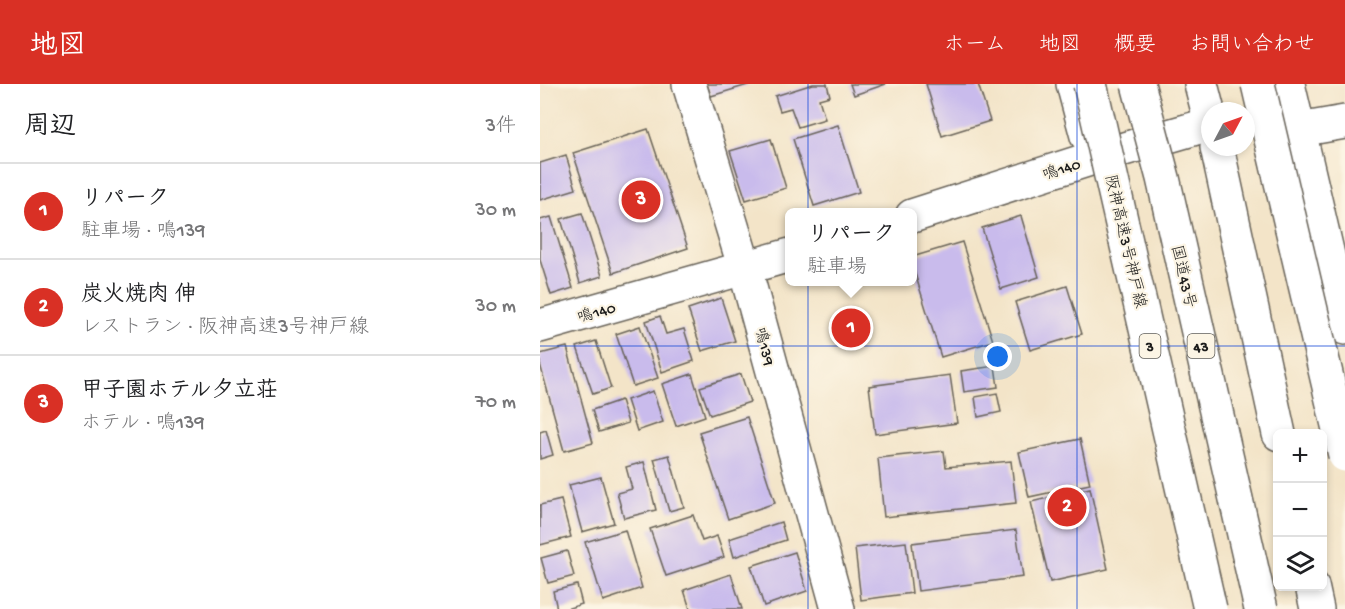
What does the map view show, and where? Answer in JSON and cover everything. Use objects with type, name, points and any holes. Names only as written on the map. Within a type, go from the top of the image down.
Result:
[{"type":"main road","name":"鳴139","points":[[689,84],[745,269],[838,609]]},
{"type":"main road","points":[[1072,84],[1093,158],[1196,609]]},
{"type":"main road","name":"阪神高速3号神戸線","points":[[1090,84],[1210,609]]},
{"type":"main road","name":"国道43号","points":[[1138,84],[1163,178],[1261,609]]},
{"type":"main road","points":[[1201,84],[1206,102]]},
{"type":"main road","points":[[1258,84],[1345,455]]},
{"type":"main road","points":[[1255,112],[1293,105],[1345,122]]},
{"type":"main road","points":[[1293,105],[1345,328]]},
{"type":"main road","name":"鳴140","points":[[917,214],[1093,158],[1201,127]]},
{"type":"main road","points":[[1219,156],[1278,429]]},
{"type":"main road","name":"鳴140","points":[[540,326],[785,256]]},
{"type":"main road","points":[[1313,591],[1317,609]]},
{"type":"building","points":[[707,84],[748,84],[748,85],[711,96]]},
{"type":"building","points":[[813,84],[827,84],[830,96],[819,99],[825,119],[798,127],[791,108],[780,111],[775,96]]},
{"type":"building","points":[[850,84],[886,84],[854,95]]},
{"type":"building","points":[[926,84],[978,84],[990,121],[942,136]]},
{"type":"building","points":[[838,125],[859,192],[814,206],[793,139]]},
{"type":"building","points":[[648,129],[688,248],[613,273],[573,153]]},
{"type":"building","points":[[771,139],[786,188],[746,200],[730,151]]},
{"type":"building","points":[[566,155],[576,189],[540,200],[540,163]]},
{"type":"building","points":[[582,213],[602,276],[580,283],[561,219]]},
{"type":"building","points":[[1021,216],[1039,277],[1001,289],[982,228]]},
{"type":"building","points":[[551,217],[573,288],[551,295],[540,260],[540,220]]},
{"type":"building","points":[[962,242],[993,341],[941,357],[917,280],[917,256]]},
{"type":"building","points":[[1067,286],[1082,334],[1030,350],[1015,302]]},
{"type":"building","points":[[721,298],[735,341],[702,351],[688,309]]},
{"type":"building","points":[[660,316],[666,334],[684,329],[694,361],[662,372],[646,321]]},
{"type":"building","points":[[640,326],[658,378],[633,386],[616,334]]},
{"type":"building","points":[[596,341],[611,388],[593,394],[577,347]]},
{"type":"building","points":[[567,347],[593,443],[564,451],[540,364],[540,354]]},
{"type":"building","points":[[995,366],[998,387],[964,392],[961,371]]},
{"type":"building","points":[[692,374],[705,416],[676,426],[662,384]]},
{"type":"building","points":[[741,374],[750,402],[710,415],[700,387]]},
{"type":"building","points":[[950,375],[957,423],[875,434],[869,386]]},
{"type":"building","points":[[653,391],[663,422],[637,431],[627,400]]},
{"type":"building","points":[[997,393],[1001,412],[978,417],[975,397]]},
{"type":"building","points":[[621,400],[628,423],[599,432],[592,410]]},
{"type":"building","points":[[747,417],[775,503],[728,519],[699,432]]},
{"type":"building","points":[[546,430],[553,455],[540,459],[540,432]]},
{"type":"building","points":[[1080,439],[1090,484],[1029,497],[1019,452]]},
{"type":"building","points":[[944,451],[946,467],[1011,461],[1016,503],[884,517],[878,458]]},
{"type":"building","points":[[669,455],[684,507],[669,511],[654,459]]},
{"type":"building","points":[[644,462],[656,510],[624,518],[617,493],[632,489],[626,467]]},
{"type":"building","points":[[601,477],[614,523],[582,532],[569,485]]},
{"type":"building","points":[[1090,488],[1108,569],[1050,582],[1031,502]]},
{"type":"building","points":[[561,500],[571,537],[540,545],[540,505]]},
{"type":"building","points":[[693,515],[702,541],[717,536],[724,557],[666,576],[650,529]]},
{"type":"building","points":[[781,522],[786,540],[734,557],[729,539]]},
{"type":"building","points":[[625,530],[642,588],[603,601],[585,542]]},
{"type":"building","points":[[1016,530],[1023,577],[918,591],[912,543]]},
{"type":"building","points":[[906,542],[912,593],[861,600],[855,548]]},
{"type":"building","points":[[567,551],[574,576],[548,583],[541,558]]},
{"type":"building","points":[[795,552],[807,591],[764,606],[751,566]]},
{"type":"building","points":[[731,574],[742,609],[690,609],[684,590]]},
{"type":"building","points":[[577,585],[582,604],[557,609],[553,591]]},
{"type":"place","name":"甲子園ホテル夕立荘","points":[[641,200]]},
{"type":"place","name":"リパーク","points":[[851,328]]},
{"type":"place","name":"炭火焼肉 伸","points":[[1067,507]]}]
